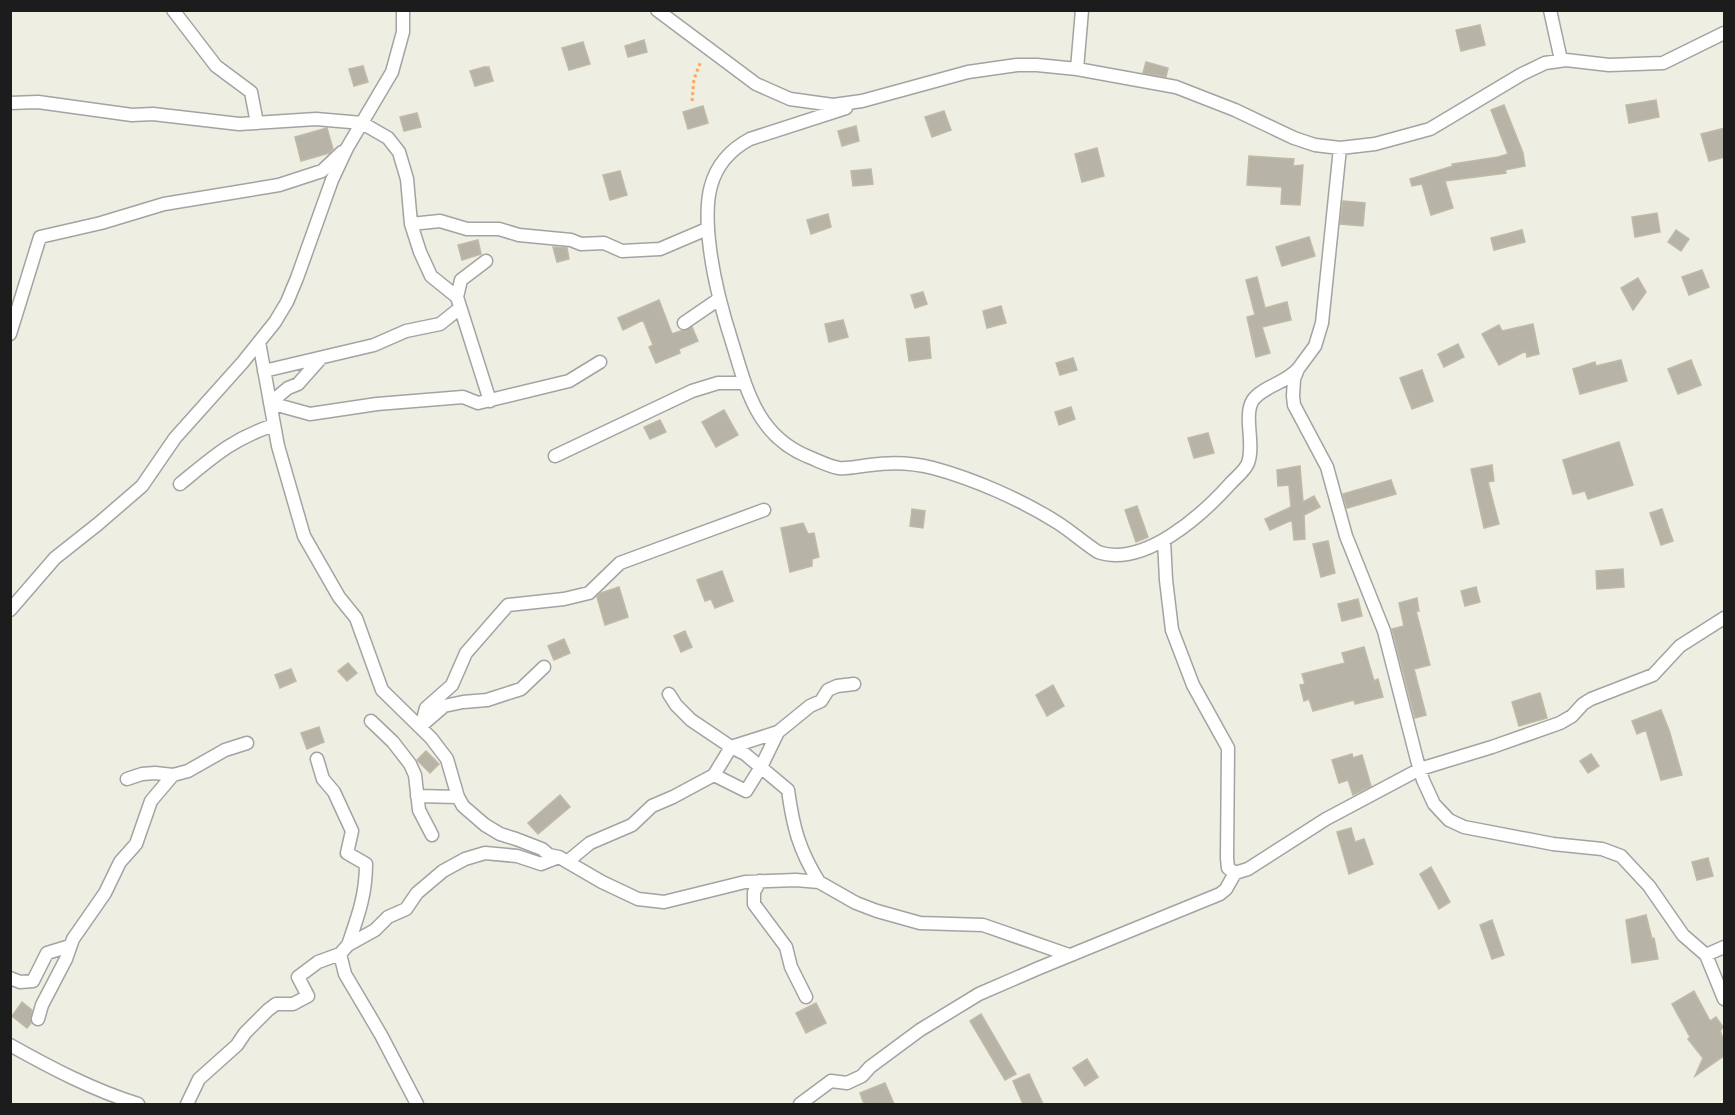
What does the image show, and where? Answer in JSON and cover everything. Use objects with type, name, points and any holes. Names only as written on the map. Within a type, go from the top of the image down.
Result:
[{"type":"street","points":[[173,10],[216,66],[251,92],[257,123]]},
{"type":"street","points":[[10,610],[55,558],[142,486],[176,438],[259,342],[287,302],[328,190],[347,148],[392,72],[403,32],[404,10]]},
{"type":"street","points":[[657,10],[756,84],[790,99],[833,105],[862,101]]},
{"type":"street","points":[[1077,69],[1082,10]]},
{"type":"street","points":[[1550,10],[1561,60]]},
{"type":"street","points":[[1340,148],[1322,323],[1315,346],[1292,376],[1254,399],[1249,412],[1251,445],[1246,467],[1207,507],[1164,540],[1132,552],[1107,555],[1089,546],[1043,514],[959,476],[911,464],[895,463],[842,468],[826,464],[794,451],[778,439],[758,415],[744,383],[719,299],[707,229],[707,202],[718,166],[737,146],[750,139],[834,113],[862,101],[942,78],[986,69],[1037,64],[1176,87],[1315,145],[1340,148],[1357,147],[1386,142],[1430,129],[1522,74],[1545,63],[1561,60],[1641,66],[1663,63],[1725,33]]},
{"type":"street","points":[[10,103],[39,102],[132,115],[153,114],[239,124],[316,118],[362,123],[388,138],[399,152],[406,179],[411,224],[420,252],[431,276],[459,302]]},
{"type":"street","points":[[10,334],[40,237],[101,223],[164,204],[279,185],[322,171],[347,148]]},
{"type":"street","points":[[411,224],[440,221],[467,229],[499,229],[519,235],[571,240],[581,244],[604,243],[622,251],[660,249],[707,229]]},
{"type":"street","points":[[486,261],[461,280],[459,302],[490,401]]},
{"type":"street","points":[[684,323],[719,299]]},
{"type":"street","points":[[264,371],[374,345],[406,331],[440,324],[459,302]]},
{"type":"street","points":[[259,342],[278,446],[304,536],[339,597],[356,618],[382,690],[420,727],[447,759],[458,797],[463,806],[472,814],[500,834],[542,849],[549,855],[563,859],[602,882],[638,899],[664,902],[736,883],[796,880],[819,882],[856,903],[893,915],[921,923],[983,925],[1069,956]]},
{"type":"street","points":[[270,404],[288,388],[298,384],[321,357]]},
{"type":"street","points":[[270,404],[310,414],[377,404],[463,397],[478,403],[569,381],[600,362]]},
{"type":"street","points":[[1298,369],[1293,387],[1294,405],[1327,467],[1346,536],[1381,623],[1420,769],[1434,804],[1444,816],[1458,825],[1553,844],[1606,850],[1621,856],[1649,886],[1683,935],[1706,955],[1725,999]]},
{"type":"street","points":[[555,456],[692,391],[718,383],[744,383]]},
{"type":"street","points":[[180,484],[222,449],[252,433],[274,425]]},
{"type":"street","points":[[420,727],[426,708],[452,685],[466,653],[508,605],[564,599],[589,593],[620,563],[765,510]]},
{"type":"street","points":[[1164,540],[1167,597],[1176,642],[1192,685],[1228,748],[1227,858],[1228,868],[1235,873]]},
{"type":"street","points":[[800,1104],[831,1082],[847,1083],[862,1076],[870,1067],[920,1030],[959,1005],[1000,985],[1220,894],[1226,889],[1235,873],[1248,868],[1316,825],[1420,769],[1560,723],[1572,716],[1582,704],[1591,699],[1653,675],[1680,646],[1725,618]]},
{"type":"street","points":[[420,727],[444,706],[487,700],[521,689],[544,667]]},
{"type":"street","points":[[187,1104],[199,1079],[237,1045],[244,1033],[268,1010],[276,1004],[293,1004],[308,996],[298,977],[318,962],[344,950],[375,930],[388,917],[406,909],[417,892],[443,871],[465,859],[485,853],[517,856],[541,864],[563,859],[590,843],[632,825],[652,806],[674,798],[714,775],[731,747],[778,732],[810,706],[821,701],[828,690],[837,686],[854,684]]},
{"type":"street","points":[[669,694],[691,720],[731,747],[745,753],[788,790],[791,816],[799,847],[819,882]]},
{"type":"street","points":[[371,721],[393,742],[410,764],[415,775],[419,810],[432,834]]},
{"type":"street","points":[[714,775],[746,791],[778,732]]},
{"type":"street","points":[[127,779],[155,773],[173,775],[188,771],[225,750],[248,743]]},
{"type":"street","points":[[317,759],[323,779],[334,792],[352,831],[347,853],[366,864],[366,887],[361,908],[344,950],[345,974],[381,1035],[417,1104]]},
{"type":"street","points":[[38,1019],[42,1005],[70,946],[84,921],[105,892],[120,862],[136,844],[151,801],[173,775]]},
{"type":"street","points":[[417,796],[458,797]]},
{"type":"street","points":[[796,880],[809,867]]},
{"type":"street","points":[[760,881],[754,892],[754,903],[786,947],[791,967],[806,997]]},
{"type":"street","points":[[10,978],[20,982],[33,981],[47,953],[70,946]]},
{"type":"street","points":[[1706,955],[1725,947]]},
{"type":"street","points":[[10,1045],[62,1074],[119,1099],[138,1104]]},
{"type":"path","points":[[692,101],[696,70],[710,50]]},
{"type":"building","points":[[1480,25],[1485,45],[1461,51],[1456,30]]},
{"type":"building","points":[[644,40],[647,52],[628,57],[625,46]]},
{"type":"building","points":[[583,42],[590,64],[569,70],[562,48]]},
{"type":"building","points":[[1146,62],[1168,68],[1166,77],[1143,73]]},
{"type":"building","points":[[363,66],[368,82],[354,86],[349,69]]},
{"type":"building","points":[[489,67],[493,81],[475,86],[470,71]]},
{"type":"building","points":[[1656,100],[1659,117],[1629,123],[1626,105]]},
{"type":"building","points":[[1504,105],[1523,153],[1525,166],[1505,170],[1506,173],[1445,181],[1453,208],[1431,215],[1422,184],[1412,186],[1410,179],[1453,166],[1452,164],[1508,154],[1491,110]]},
{"type":"building","points":[[703,106],[708,123],[688,129],[683,112]]},
{"type":"building","points":[[944,111],[951,130],[932,137],[925,117]]},
{"type":"building","points":[[417,113],[421,127],[404,131],[400,117]]},
{"type":"building","points":[[856,126],[859,141],[842,146],[838,131]]},
{"type":"building","points":[[327,128],[333,149],[329,153],[301,161],[295,137]]},
{"type":"building","points":[[1725,128],[1725,157],[1709,161],[1701,134]]},
{"type":"building","points":[[1097,148],[1104,176],[1082,182],[1075,154]]},
{"type":"building","points":[[1249,156],[1294,159],[1293,166],[1303,165],[1300,205],[1281,204],[1282,187],[1247,185]]},
{"type":"building","points":[[871,169],[873,184],[853,186],[851,171]]},
{"type":"building","points":[[620,171],[627,195],[610,200],[603,175]]},
{"type":"building","points":[[1343,201],[1365,203],[1363,226],[1340,224]]},
{"type":"building","points":[[1657,213],[1660,232],[1635,237],[1632,217]]},
{"type":"building","points":[[828,214],[831,227],[811,234],[807,220]]},
{"type":"building","points":[[1522,230],[1525,242],[1494,250],[1491,238]]},
{"type":"building","points":[[1676,230],[1689,239],[1681,251],[1668,242]]},
{"type":"building","points":[[1309,237],[1315,256],[1282,266],[1276,247]]},
{"type":"building","points":[[478,240],[481,254],[462,260],[458,245]]},
{"type":"building","points":[[553,247],[567,248],[569,259],[557,262]]},
{"type":"building","points":[[1702,270],[1709,287],[1689,295],[1682,277]]},
{"type":"building","points":[[1257,277],[1265,308],[1287,302],[1291,320],[1262,327],[1270,353],[1256,357],[1247,317],[1255,315],[1246,280]]},
{"type":"building","points":[[1638,278],[1646,292],[1633,310],[1621,288]]},
{"type":"building","points":[[923,292],[927,304],[915,308],[911,295]]},
{"type":"building","points":[[659,300],[672,334],[692,327],[698,341],[679,349],[680,353],[656,363],[649,347],[653,345],[643,320],[623,330],[618,318]]},
{"type":"building","points":[[1001,306],[1006,323],[987,328],[983,311]]},
{"type":"building","points":[[843,320],[848,337],[829,342],[825,324]]},
{"type":"building","points":[[1533,324],[1539,354],[1527,357],[1526,351],[1499,365],[1482,334],[1499,325],[1502,331]]},
{"type":"building","points":[[929,337],[931,358],[909,361],[906,339]]},
{"type":"building","points":[[1458,344],[1464,357],[1444,367],[1438,354]]},
{"type":"building","points":[[1073,358],[1077,370],[1060,375],[1056,363]]},
{"type":"building","points":[[1621,360],[1627,381],[1580,394],[1573,369],[1595,362],[1596,366]]},
{"type":"building","points":[[1691,360],[1701,385],[1678,394],[1668,369]]},
{"type":"building","points":[[1422,370],[1433,401],[1412,409],[1400,378]]},
{"type":"building","points":[[1071,407],[1075,419],[1059,425],[1055,412]]},
{"type":"building","points":[[724,410],[738,435],[716,447],[702,422]]},
{"type":"building","points":[[660,420],[666,432],[650,439],[644,427]]},
{"type":"building","points":[[1208,433],[1214,453],[1194,458],[1188,438]]},
{"type":"building","points":[[1619,442],[1633,485],[1588,499],[1585,491],[1573,494],[1563,460]]},
{"type":"building","points":[[1492,465],[1494,481],[1488,482],[1499,524],[1484,528],[1471,469]]},
{"type":"building","points":[[1300,466],[1303,502],[1314,496],[1320,507],[1304,515],[1305,539],[1294,540],[1292,520],[1270,530],[1265,519],[1291,507],[1289,485],[1278,486],[1277,470]]},
{"type":"building","points":[[1391,480],[1396,494],[1347,508],[1343,494]]},
{"type":"building","points":[[1137,506],[1148,537],[1136,542],[1125,510]]},
{"type":"building","points":[[912,509],[925,511],[923,528],[910,526]]},
{"type":"building","points":[[1662,509],[1673,541],[1661,545],[1650,513]]},
{"type":"building","points":[[803,523],[808,534],[814,533],[819,557],[812,559],[812,566],[790,572],[781,528]]},
{"type":"building","points":[[1328,541],[1335,573],[1321,577],[1313,544]]},
{"type":"building","points":[[1623,569],[1624,587],[1597,589],[1596,571]]},
{"type":"building","points":[[722,571],[733,601],[715,608],[711,599],[705,601],[697,580]]},
{"type":"building","points":[[619,587],[628,617],[605,625],[597,597],[601,593]]},
{"type":"building","points":[[1476,587],[1480,602],[1465,606],[1461,591]]},
{"type":"building","points":[[1417,598],[1419,611],[1416,611],[1430,665],[1414,669],[1426,715],[1415,718],[1392,629],[1404,626],[1399,603]]},
{"type":"building","points":[[1358,599],[1362,616],[1342,621],[1338,604]]},
{"type":"building","points":[[685,631],[692,647],[681,652],[674,636]]},
{"type":"building","points":[[564,639],[570,653],[554,660],[548,646]]},
{"type":"building","points":[[1364,647],[1374,681],[1378,679],[1383,697],[1355,704],[1354,700],[1313,711],[1309,699],[1304,701],[1300,685],[1305,684],[1302,674],[1345,663],[1342,653]]},
{"type":"building","points":[[348,663],[357,673],[347,681],[338,671]]},
{"type":"building","points":[[291,669],[296,681],[280,688],[275,675]]},
{"type":"building","points":[[1053,685],[1064,706],[1047,716],[1036,695]]},
{"type":"building","points":[[1540,693],[1547,718],[1519,726],[1512,702]]},
{"type":"building","points":[[1661,710],[1682,775],[1661,780],[1646,730],[1637,734],[1632,721]]},
{"type":"building","points":[[319,727],[324,742],[307,749],[301,733]]},
{"type":"building","points":[[426,751],[439,764],[430,773],[417,760]]},
{"type":"building","points":[[1352,754],[1353,758],[1362,755],[1371,786],[1353,795],[1348,780],[1339,783],[1332,760]]},
{"type":"building","points":[[1591,754],[1599,766],[1588,773],[1580,761]]},
{"type":"building","points":[[560,795],[570,807],[538,834],[528,823]]},
{"type":"building","points":[[1351,828],[1355,842],[1364,839],[1373,864],[1349,874],[1337,832]]},
{"type":"building","points":[[1708,858],[1713,876],[1697,880],[1692,862]]},
{"type":"building","points":[[1431,867],[1450,902],[1439,909],[1420,874]]},
{"type":"building","points":[[1646,915],[1658,959],[1632,963],[1626,920]]},
{"type":"building","points":[[1492,920],[1504,955],[1492,959],[1480,925]]},
{"type":"building","points":[[1694,991],[1710,1021],[1716,1017],[1723,1027],[1720,1031],[1725,1043],[1725,1055],[1695,1076],[1703,1058],[1688,1039],[1690,1037],[1672,1004]]},
{"type":"building","points":[[22,1002],[32,1010],[31,1023],[27,1028],[12,1016]]},
{"type":"building","points":[[816,1003],[826,1023],[806,1033],[796,1013]]},
{"type":"building","points":[[981,1014],[1016,1074],[1005,1080],[970,1021]]},
{"type":"building","points":[[1087,1059],[1098,1077],[1085,1086],[1073,1068]]},
{"type":"building","points":[[1029,1074],[1043,1104],[1023,1104],[1013,1081]]},
{"type":"building","points":[[885,1083],[894,1104],[864,1104],[860,1093]]}]
